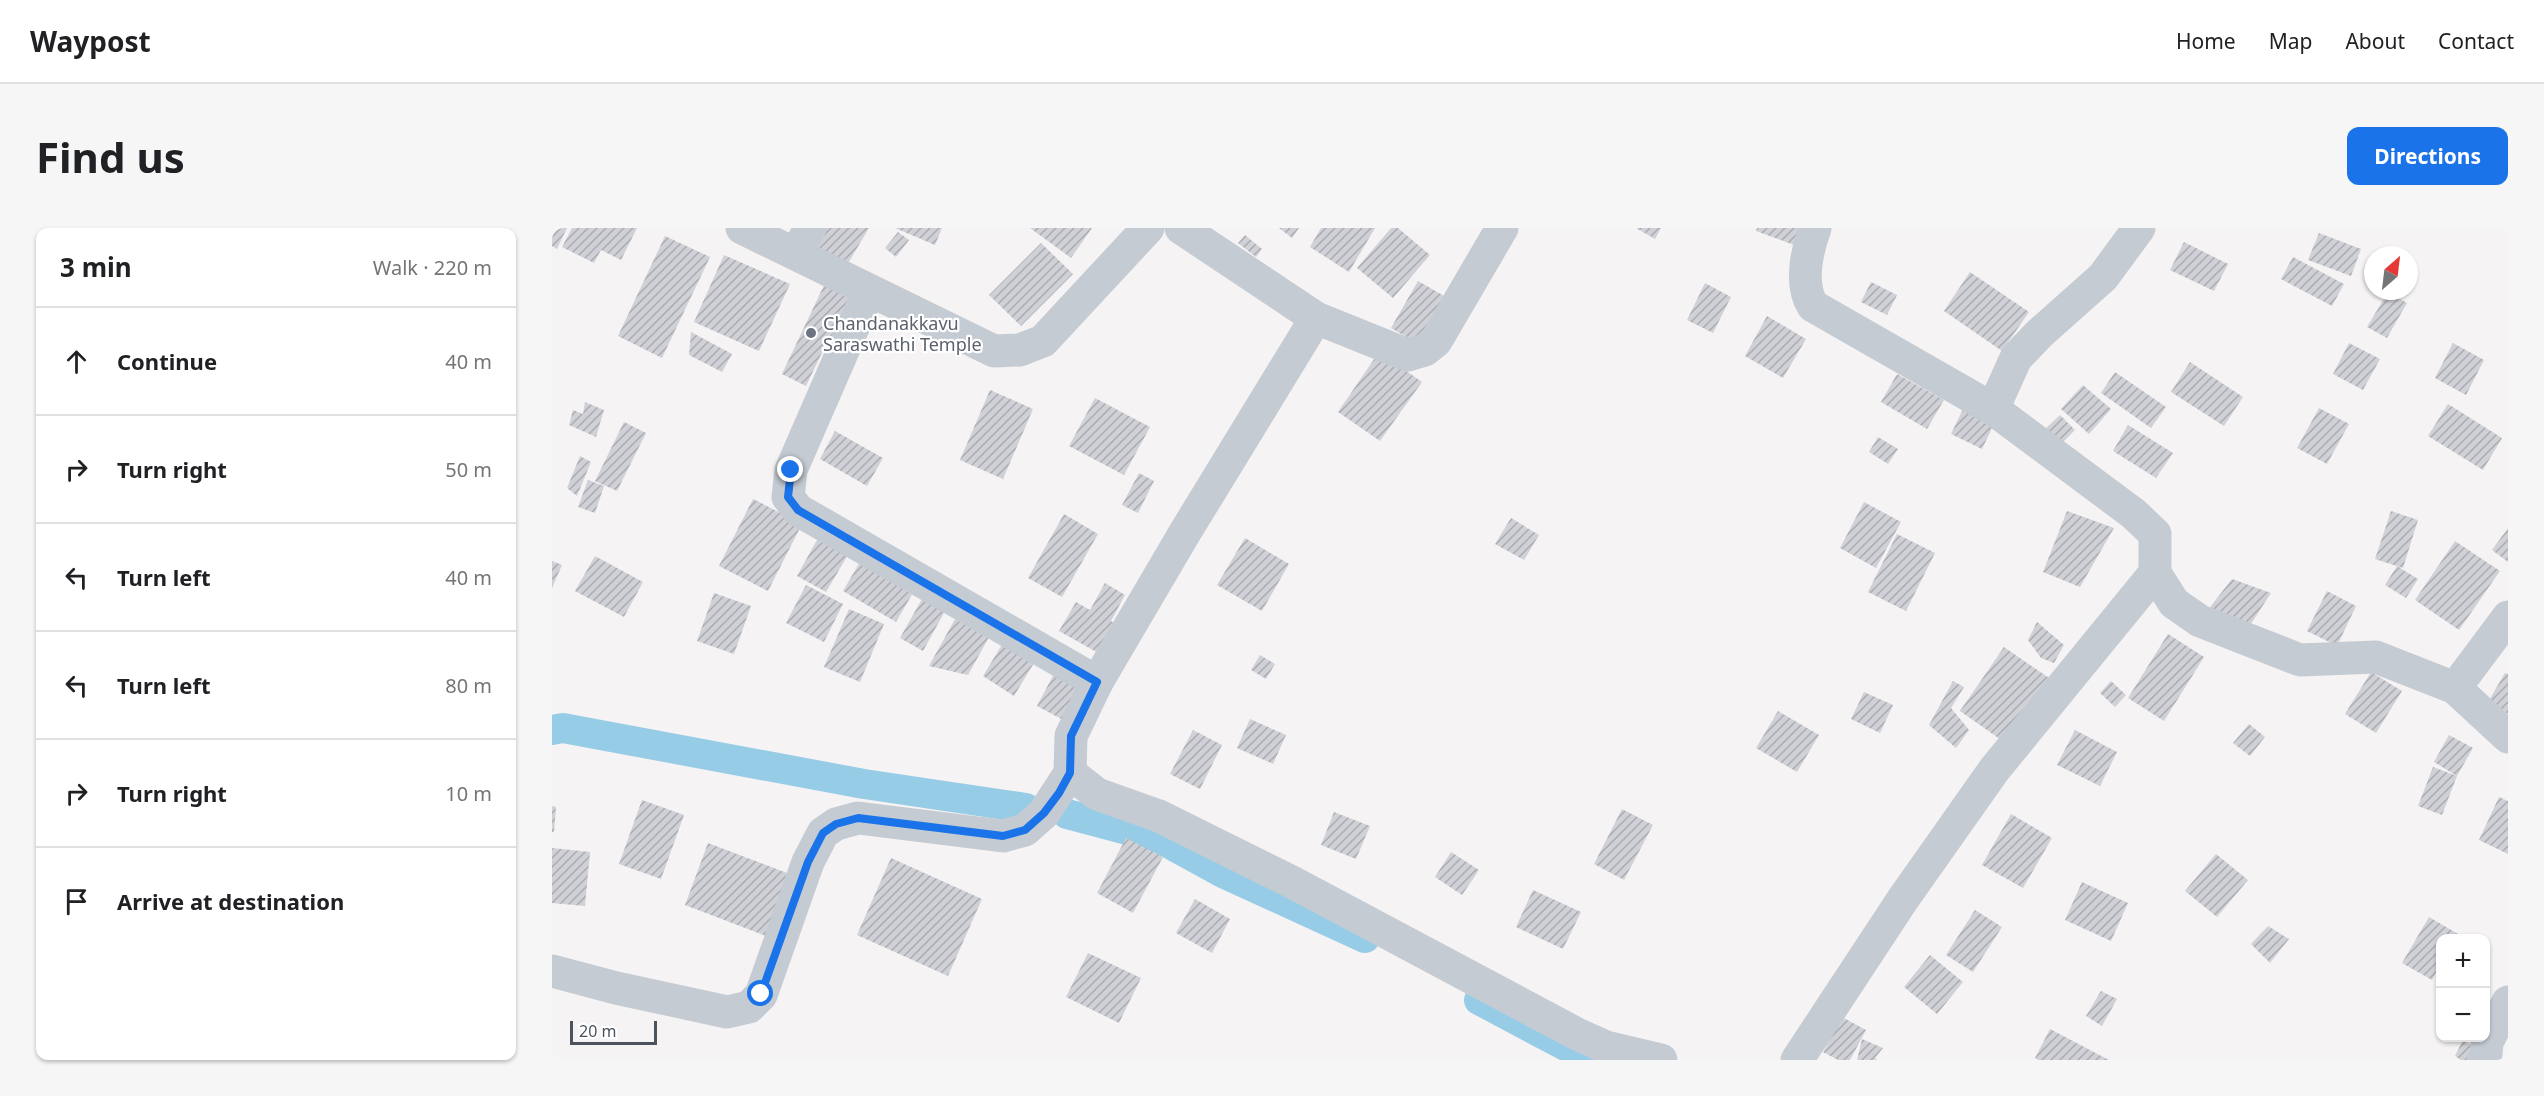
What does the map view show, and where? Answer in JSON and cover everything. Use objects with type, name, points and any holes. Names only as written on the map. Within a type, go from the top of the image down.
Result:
[{"type":"street","points":[[742,228],[803,241],[869,291],[994,351],[1020,350],[1043,341],[1148,228]]},
{"type":"street","points":[[1181,228],[1316,318],[1408,355],[1425,350],[1436,341],[1502,228]]},
{"type":"street","points":[[1815,228],[1805,276],[1807,297],[1813,306],[1993,409],[2134,514],[2155,534],[2155,573],[2174,603],[2200,621],[2300,660],[2376,657],[2455,688],[2508,737]]},
{"type":"street","points":[[1993,409],[2016,358],[2039,334],[2103,277],[2139,228]]},
{"type":"street","points":[[869,291],[791,470],[788,497],[798,510],[1097,682]]},
{"type":"street","points":[[552,971],[616,988],[727,1012],[749,1007],[761,994],[808,862],[823,833],[836,824],[858,818],[1003,836],[1025,830],[1044,813],[1070,773],[1071,736],[1097,682],[1316,318]]},
{"type":"street","points":[[1797,1060],[1903,898],[1994,770],[2155,573]]},
{"type":"street","points":[[2455,688],[2508,617]]},
{"type":"street","points":[[1070,773],[1096,794],[1159,816],[1292,882],[1577,1034],[1606,1047],[1660,1060]]},
{"type":"street","points":[[2483,1060],[2487,1054],[2487,1042],[2508,1002]]},
{"type":"building","points":[[552,228],[567,228],[557,249],[552,246]]},
{"type":"building","points":[[572,228],[637,228],[621,260],[601,250],[594,263],[562,247]]},
{"type":"building","points":[[824,228],[869,228],[847,265],[814,245]]},
{"type":"building","points":[[895,228],[942,228],[935,245]]},
{"type":"building","points":[[1030,228],[1092,228],[1071,258]]},
{"type":"building","points":[[1279,228],[1299,228],[1292,238]]},
{"type":"building","points":[[1321,228],[1375,228],[1349,272],[1310,247]]},
{"type":"building","points":[[1391,228],[1398,228],[1430,255],[1393,298],[1357,268]]},
{"type":"building","points":[[1636,228],[1661,228],[1655,239]]},
{"type":"building","points":[[1757,228],[1800,228],[1794,245],[1756,231]]},
{"type":"building","points":[[898,232],[909,240],[896,257],[885,248]]},
{"type":"building","points":[[2319,233],[2361,249],[2351,276],[2308,260]]},
{"type":"building","points":[[1245,235],[1262,249],[1256,257],[1238,243]]},
{"type":"building","points":[[665,236],[710,257],[662,358],[618,336]]},
{"type":"building","points":[[2184,242],[2228,264],[2214,291],[2170,270]]},
{"type":"building","points":[[1041,243],[1073,274],[1021,326],[989,295]]},
{"type":"building","points":[[724,255],[790,284],[759,351],[694,322]]},
{"type":"building","points":[[2293,257],[2344,284],[2332,306],[2281,279]]},
{"type":"building","points":[[1970,272],[2029,312],[2002,351],[1944,311]]},
{"type":"building","points":[[826,281],[856,295],[835,341],[829,338],[806,386],[782,374]]},
{"type":"building","points":[[1418,281],[1453,301],[1426,348],[1391,328]]},
{"type":"building","points":[[1871,282],[1897,295],[1887,315],[1861,302]]},
{"type":"building","points":[[1705,283],[1731,297],[1713,333],[1687,320]]},
{"type":"building","points":[[2383,300],[2402,300],[2407,303],[2387,338],[2367,327]]},
{"type":"building","points":[[1767,316],[1806,339],[1783,378],[1745,356]]},
{"type":"building","points":[[691,332],[732,354],[722,372],[689,355]]},
{"type":"building","points":[[2349,343],[2380,359],[2363,390],[2333,374]]},
{"type":"building","points":[[2453,343],[2484,360],[2466,395],[2435,378]]},
{"type":"building","points":[[1379,352],[1422,382],[1380,441],[1338,412]]},
{"type":"building","points":[[2190,362],[2243,397],[2224,426],[2171,392]]},
{"type":"building","points":[[2115,372],[2166,407],[2151,428],[2101,393]]},
{"type":"building","points":[[1897,374],[1944,400],[1927,429],[1881,402]]},
{"type":"building","points":[[2083,385],[2111,409],[2089,434],[2061,409]]},
{"type":"building","points":[[990,390],[1033,409],[1003,479],[960,460]]},
{"type":"building","points":[[1095,398],[1150,427],[1124,475],[1069,446]]},
{"type":"building","points":[[585,402],[604,410],[596,437],[569,425],[573,410],[583,414]]},
{"type":"building","points":[[2448,404],[2502,438],[2483,470],[2428,436]]},
{"type":"building","points":[[2319,408],[2349,424],[2327,464],[2297,448]]},
{"type":"building","points":[[1963,409],[1994,424],[1982,449],[1951,434]]},
{"type":"building","points":[[2060,415],[2075,430],[2060,445],[2044,430]]},
{"type":"building","points":[[624,422],[646,433],[617,491],[595,481]]},
{"type":"building","points":[[2128,425],[2173,453],[2156,478],[2113,451]]},
{"type":"building","points":[[835,431],[883,458],[867,486],[820,459]]},
{"type":"building","points":[[1878,437],[1898,449],[1888,464],[1869,452]]},
{"type":"building","points":[[580,456],[591,462],[577,496],[567,488]]},
{"type":"building","points":[[1139,473],[1154,481],[1138,513],[1122,505]]},
{"type":"building","points":[[588,480],[604,486],[595,513],[578,507]]},
{"type":"building","points":[[753,499],[802,524],[768,591],[719,566]]},
{"type":"building","points":[[1864,502],[1901,522],[1876,568],[1840,548]]},
{"type":"building","points":[[2067,511],[2114,528],[2080,587],[2043,572]]},
{"type":"building","points":[[2391,511],[2418,520],[2403,568],[2375,559]]},
{"type":"building","points":[[1064,514],[1098,534],[1062,597],[1028,578]]},
{"type":"building","points":[[1511,518],[1539,535],[1524,560],[1495,544]]},
{"type":"building","points":[[2508,528],[2508,562],[2492,550]]},
{"type":"building","points":[[822,531],[852,548],[826,592],[797,576]]},
{"type":"building","points":[[1897,534],[1935,553],[1906,611],[1868,592]]},
{"type":"building","points":[[1245,538],[1289,564],[1262,611],[1217,585]]},
{"type":"building","points":[[2455,541],[2500,571],[2459,630],[2415,600]]},
{"type":"building","points":[[864,555],[917,586],[896,622],[843,591]]},
{"type":"building","points":[[595,556],[643,582],[624,617],[575,591]]},
{"type":"building","points":[[552,561],[562,565],[552,588]]},
{"type":"building","points":[[2397,566],[2418,579],[2406,598],[2385,585]]},
{"type":"building","points":[[2232,579],[2271,593],[2245,633],[2207,611]]},
{"type":"building","points":[[1105,583],[1125,595],[1111,621],[1126,630],[1109,659],[1059,631],[1076,602],[1090,610]]},
{"type":"building","points":[[806,585],[843,604],[824,642],[786,623]]},
{"type":"building","points":[[927,590],[950,602],[923,651],[900,638]]},
{"type":"building","points":[[2327,591],[2356,606],[2337,646],[2307,631]]},
{"type":"building","points":[[714,593],[751,606],[734,654],[697,641]]},
{"type":"building","points":[[849,609],[884,624],[860,682],[824,667]]},
{"type":"building","points":[[955,619],[989,637],[968,675],[929,666]]},
{"type":"building","points":[[2037,622],[2064,645],[2054,663],[2041,658],[2028,640]]},
{"type":"building","points":[[2168,634],[2204,657],[2164,721],[2128,698]]},
{"type":"building","points":[[1006,638],[1037,658],[1014,696],[983,676]]},
{"type":"building","points":[[2004,647],[2049,678],[2004,742],[1960,711]]},
{"type":"building","points":[[1260,655],[1275,664],[1266,679],[1251,670]]},
{"type":"building","points":[[1056,670],[1086,687],[1067,722],[1037,706]]},
{"type":"building","points":[[2371,672],[2402,691],[2376,733],[2345,714]]},
{"type":"building","points":[[2505,673],[2508,674],[2508,714],[2488,702]]},
{"type":"building","points":[[1953,681],[1964,687],[1951,708],[1969,730],[1956,748],[1929,725]]},
{"type":"building","points":[[2111,681],[2126,695],[2115,707],[2100,693]]},
{"type":"building","points":[[1864,692],[1893,705],[1880,733],[1851,719]]},
{"type":"building","points":[[1778,711],[1819,735],[1797,772],[1756,748]]},
{"type":"building","points":[[1250,719],[1286,735],[1273,764],[1237,748]]},
{"type":"building","points":[[2249,724],[2265,737],[2250,756],[2233,743]]},
{"type":"building","points":[[1193,730],[1222,745],[1200,789],[1170,774]]},
{"type":"building","points":[[2075,730],[2117,752],[2100,786],[2057,765]]},
{"type":"building","points":[[2449,735],[2473,748],[2457,776],[2434,762]]},
{"type":"building","points":[[2433,767],[2457,776],[2442,815],[2418,806]]},
{"type":"building","points":[[2499,797],[2508,801],[2508,854],[2479,840]]},
{"type":"building","points":[[642,800],[684,815],[661,879],[619,864]]},
{"type":"building","points":[[552,806],[556,807],[554,832],[552,832]]},
{"type":"building","points":[[1622,809],[1653,825],[1624,880],[1594,864]]},
{"type":"building","points":[[1334,812],[1370,826],[1356,859],[1321,845]]},
{"type":"building","points":[[2011,814],[2052,838],[2023,888],[1982,865]]},
{"type":"building","points":[[1126,838],[1163,857],[1133,913],[1097,893]]},
{"type":"building","points":[[708,843],[795,876],[771,938],[685,905]]},
{"type":"building","points":[[552,848],[590,852],[585,906],[552,903]]},
{"type":"building","points":[[1451,852],[1479,870],[1462,895],[1435,877]]},
{"type":"building","points":[[2216,854],[2248,880],[2217,917],[2185,891]]},
{"type":"building","points":[[891,858],[982,899],[948,976],[857,935]]},
{"type":"building","points":[[2082,882],[2128,903],[2111,941],[2065,920]]},
{"type":"building","points":[[1533,890],[1581,912],[1563,949],[1516,927]]},
{"type":"building","points":[[1195,899],[1230,919],[1212,953],[1176,933]]},
{"type":"building","points":[[1975,910],[2002,927],[1973,972],[1946,955]]},
{"type":"building","points":[[2429,917],[2458,934],[2436,934],[2436,972],[2432,980],[2402,963]]},
{"type":"building","points":[[2268,926],[2289,939],[2270,963],[2251,944]]},
{"type":"building","points":[[1088,953],[1141,978],[1119,1023],[1066,997]]},
{"type":"building","points":[[1930,955],[1963,982],[1937,1014],[1904,987]]},
{"type":"building","points":[[2101,991],[2117,999],[2102,1026],[2086,1016]]},
{"type":"building","points":[[1842,1017],[1866,1030],[1850,1060],[1838,1060],[1823,1052]]},
{"type":"building","points":[[2050,1029],[2109,1060],[2038,1060],[2035,1058]]},
{"type":"building","points":[[1862,1039],[1883,1048],[1875,1058],[1877,1060],[1857,1060]]},
{"type":"building","points":[[2462,1042],[2466,1042],[2482,1052],[2476,1060],[2461,1060],[2455,1056]]},
{"type":"waterway","points":[[552,730],[563,728],[864,784],[1026,808]]},
{"type":"waterway","points":[[1067,814],[1161,839],[1223,873],[1365,938]]},
{"type":"waterway","points":[[1479,1000],[1592,1060]]},
{"type":"place","name":"Chandanakkavu Saraswathi Temple","points":[[811,333]]},
{"type":"route","points":[[761,994],[808,862],[823,833],[836,824],[858,818],[1003,836],[1025,830],[1044,813],[1070,773],[1071,736],[1097,682],[798,510],[788,497],[791,470]]}]
